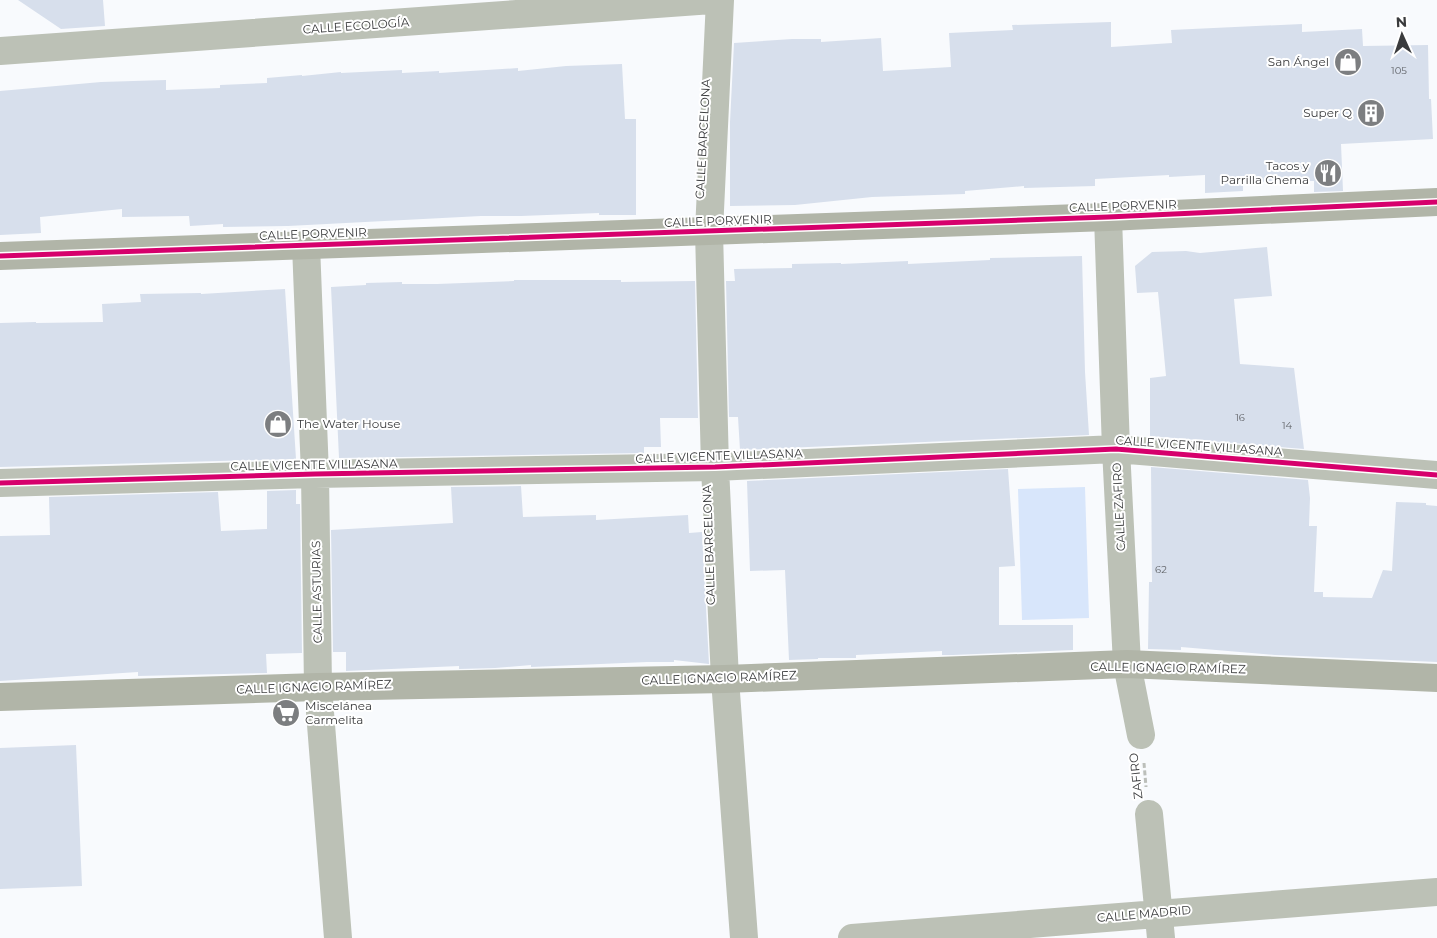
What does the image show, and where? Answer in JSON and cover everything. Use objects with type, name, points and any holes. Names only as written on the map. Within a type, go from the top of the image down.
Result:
[{"type":"street","name":"CALLE ECOLOGÍA","points":[[0,51],[712,0]]},
{"type":"street","name":"CALLE BARCELONA","points":[[720,0],[709,231],[715,467],[724,679],[744,938]]},
{"type":"street","name":"CALLE PORVENIR","points":[[0,256],[1108,217],[1437,202]]},
{"type":"street","name":"CALLE ZAFIRO","points":[[1108,217],[1116,450],[1127,664],[1141,735]]},
{"type":"street","name":"CALLE ASTURIAS","points":[[306,245],[315,474],[318,686],[338,938]]},
{"type":"street","name":"CALLE VICENTE VILLASANA","points":[[0,483],[315,474],[715,467],[1116,450],[1437,475]]},
{"type":"street","name":"CALLE IGNACIO RAMÍREZ","points":[[0,697],[318,686],[724,679],[1127,664],[1437,678]]},
{"type":"street","points":[[1149,814],[1160,925]]},
{"type":"street","name":"CALLE MADRID","points":[[852,938],[1160,925],[1437,892]]},
{"type":"shaded area","points":[[1085,487],[1089,618],[1022,620],[1018,489]]},
{"type":"building","points":[[18,0],[103,0],[105,26],[61,29]]},
{"type":"building","points":[[1111,22],[1111,47],[1172,43],[1171,30],[1302,24],[1302,32],[1362,29],[1363,46],[1428,45],[1429,99],[1431,99],[1433,139],[1341,144],[1343,191],[1314,192],[1314,181],[1243,182],[1243,191],[1205,193],[1205,175],[1169,177],[1169,175],[1095,179],[1095,186],[1024,188],[1024,186],[965,191],[965,194],[872,197],[795,205],[730,206],[730,122],[734,43],[792,39],[821,39],[821,42],[881,38],[883,71],[951,67],[949,33],[1013,30],[1012,25]]},
{"type":"building","points":[[622,64],[625,119],[636,119],[636,215],[599,215],[599,213],[481,216],[288,226],[223,227],[223,224],[190,226],[189,216],[122,217],[122,209],[40,217],[41,233],[0,235],[0,91],[101,82],[166,80],[166,90],[220,88],[220,85],[267,83],[267,78],[341,72],[402,70],[402,73],[439,71],[439,73],[518,68],[518,71],[566,66]]},
{"type":"building","points":[[1267,247],[1272,296],[1234,299],[1240,364],[1294,368],[1304,449],[1150,436],[1150,378],[1166,376],[1158,292],[1137,293],[1135,266],[1152,252],[1186,251],[1200,253]]},
{"type":"building","points":[[1082,256],[1085,372],[1089,435],[740,450],[738,417],[729,417],[726,281],[735,281],[734,269],[792,268],[792,264],[908,261],[908,264],[990,260],[990,258]]},
{"type":"building","points":[[514,280],[695,281],[698,418],[660,418],[661,447],[644,447],[644,453],[339,458],[331,287],[366,285],[366,283],[402,282],[402,284],[437,284]]},
{"type":"building","points":[[285,289],[296,459],[0,467],[0,323],[103,322],[102,304],[141,302],[140,294],[201,294]]},
{"type":"building","points":[[1151,467],[1308,480],[1310,498],[1309,526],[1317,526],[1314,592],[1323,592],[1323,597],[1372,598],[1383,570],[1392,571],[1396,502],[1426,503],[1426,505],[1437,506],[1437,662],[1275,655],[1181,647],[1181,650],[1148,649],[1149,582],[1152,582]]},
{"type":"building","points":[[1008,469],[1015,566],[999,567],[999,625],[1073,625],[1073,650],[953,655],[942,655],[942,651],[856,655],[856,658],[789,660],[785,570],[750,571],[747,481]]},
{"type":"building","points":[[521,486],[523,517],[596,515],[596,520],[688,515],[689,533],[702,532],[709,664],[674,660],[674,662],[531,667],[531,665],[459,669],[459,666],[346,671],[346,652],[333,652],[331,530],[453,523],[451,487]]},
{"type":"building","points":[[296,490],[296,504],[300,504],[302,653],[266,654],[267,673],[138,676],[138,672],[0,681],[0,536],[50,535],[49,497],[218,492],[221,531],[267,529],[267,491]]},
{"type":"building","points":[[76,745],[82,886],[0,889],[0,748]]},
{"type":"cycle path","points":[[0,256],[1108,217],[1437,202]]},
{"type":"cycle path","points":[[0,483],[315,474],[715,467],[1116,449],[1437,475]]},
{"type":"place","name":"San Ángel","points":[[1348,62]]},
{"type":"place","name":"Super Q","points":[[1371,113]]},
{"type":"place","name":"Tacos y Parrilla Chema","points":[[1328,173]]},
{"type":"place","name":"The Water House","points":[[278,424]]},
{"type":"place","name":"Miscelánea Carmelita","points":[[286,713]]}]
